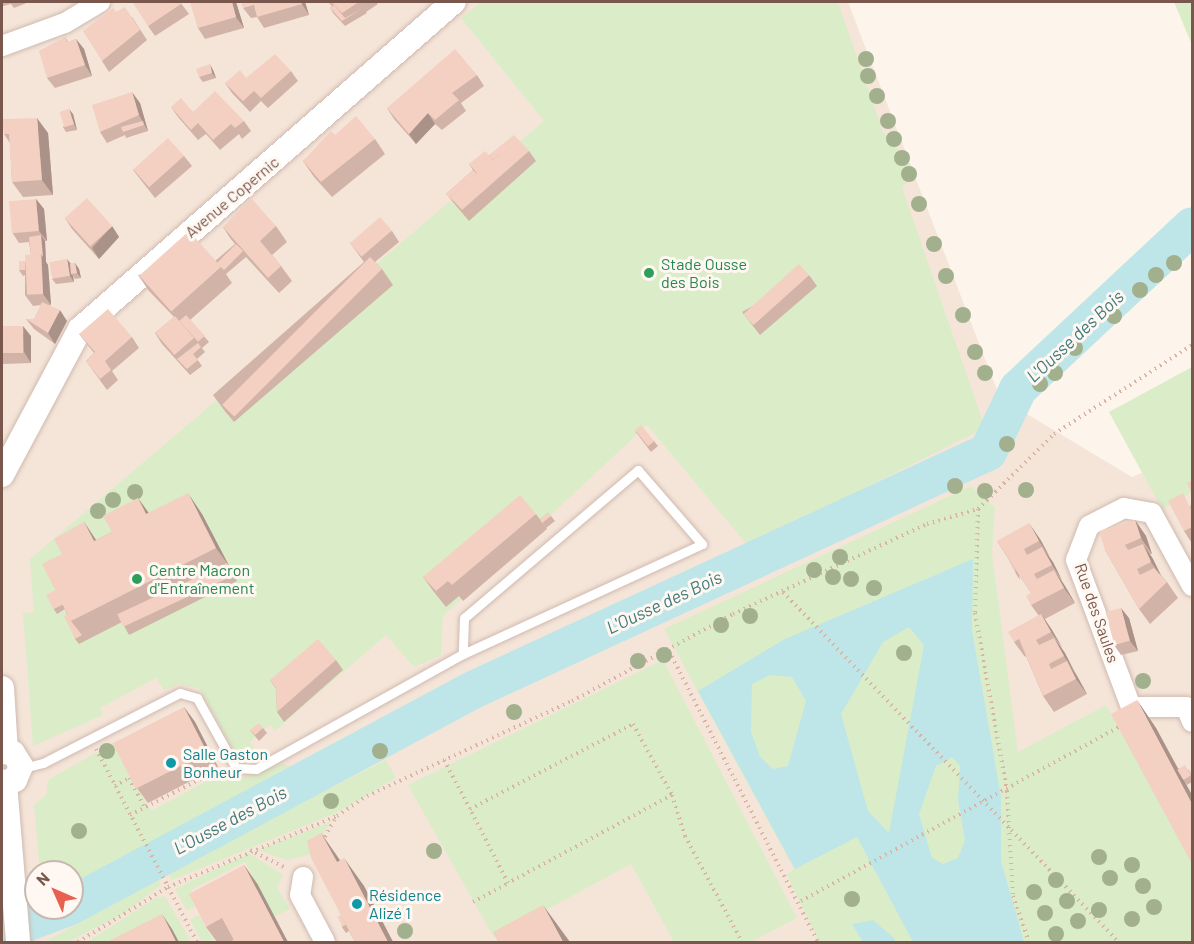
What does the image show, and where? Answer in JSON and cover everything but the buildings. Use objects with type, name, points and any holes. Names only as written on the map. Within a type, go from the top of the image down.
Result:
[{"type":"street","points":[[2,46],[66,23],[100,2]]},
{"type":"street","name":"Avenue Copernic","points":[[2,475],[80,329],[454,2]]},
{"type":"street","name":"Rue des Saules","points":[[1131,707],[1076,560],[1089,526],[1124,508],[1152,513],[1192,586]]},
{"type":"street","points":[[2,688],[13,903],[18,942]]},
{"type":"street","points":[[1131,707],[1190,711]]},
{"type":"street","points":[[303,877],[300,895],[325,942]]},
{"type":"lane","points":[[7,767],[91,739],[168,698],[190,693],[233,762],[245,772],[256,769],[463,654],[702,544],[638,470],[464,618],[463,654]]},
{"type":"path","points":[[78,942],[168,887],[250,850],[337,816],[444,760],[669,651],[783,592],[927,524],[978,509],[1054,434],[1192,345]]},
{"type":"path","points":[[978,509],[975,614],[1007,791],[1006,827],[1013,896],[1029,942]]},
{"type":"path","points":[[783,592],[1006,827],[1119,942]]},
{"type":"path","points":[[669,651],[821,942]]},
{"type":"path","points":[[801,902],[1131,721],[1131,707]]},
{"type":"path","points":[[470,809],[633,724],[672,795],[685,836],[742,942]]},
{"type":"path","points":[[91,739],[197,942]]},
{"type":"path","points":[[444,760],[508,883]]},
{"type":"path","points":[[130,815],[233,762]]},
{"type":"path","points":[[115,786],[129,778],[145,808]]},
{"type":"path","points":[[473,902],[672,795]]},
{"type":"path","points":[[320,846],[337,816]]},
{"type":"path","points":[[250,850],[303,877]]},
{"type":"shaded area","points":[[2,2],[848,2],[1000,398],[1132,477],[1192,452],[1192,942],[2,942]]},
{"type":"green space","name":"Stade Ousse des Bois","points":[[481,2],[838,2],[883,132],[917,173],[902,187],[985,428],[748,546],[647,425],[443,616],[441,655],[414,667],[386,635],[275,731],[270,725],[250,742],[256,752],[252,755],[232,748],[200,689],[180,684],[164,690],[156,678],[100,708],[103,715],[33,746],[23,613],[34,612],[30,559],[544,121],[461,18]]},
{"type":"green space","points":[[1174,2],[1192,2],[1192,45]]},
{"type":"green space","points":[[1192,367],[1192,492],[1162,509],[1109,412]]},
{"type":"green space","points":[[971,486],[995,507],[992,553],[1018,752],[1106,705],[1192,856],[1192,942],[819,942],[787,875],[794,869],[664,629]]},
{"type":"green space","points":[[663,660],[797,918],[751,942],[674,942],[631,864],[494,938],[408,785]]},
{"type":"green space","points":[[113,743],[151,811],[225,771],[239,779],[281,763],[292,767],[84,880],[84,860],[39,860],[34,805],[46,795],[48,780]]},
{"type":"green space","points":[[386,760],[396,778],[336,813],[172,880],[167,872]]},
{"type":"green space","points":[[330,822],[313,854],[287,860],[257,850]]},
{"type":"green space","points":[[249,853],[283,875],[277,887],[290,909],[274,917],[245,862],[191,890],[198,904],[187,911],[175,889]]},
{"type":"green space","points":[[158,877],[161,885],[123,914],[68,942],[45,942]]},
{"type":"green space","points":[[165,896],[191,942],[87,942],[154,899]]},
{"type":"green space","points":[[199,915],[214,942],[202,942],[190,920]]},
{"type":"water","points":[[973,559],[972,630],[1001,797],[1001,861],[1024,942],[913,942],[857,837],[795,869],[698,691],[785,639]],"holes":[[[909,627],[924,645],[889,833],[868,811],[841,714],[883,642]],[[770,675],[792,677],[806,701],[788,766],[773,769],[760,757],[751,732],[752,684]],[[952,757],[960,766],[958,800],[965,840],[958,858],[943,864],[932,858],[919,814],[936,766]]]},
{"type":"water","points":[[873,920],[895,939],[894,942],[863,942],[852,924]]},
{"type":"waterway","name":"L'Ousse des Bois","points":[[84,899],[475,689],[988,452],[1018,389],[1192,226]]},
{"type":"waterway","name":"L'Ousse des Bois","points":[[2,932],[34,920]]},
{"type":"place","name":"Stade Ousse des Bois","points":[[649,273]]},
{"type":"place","name":"Centre Macron d'Entraînement","points":[[137,579]]},
{"type":"place","name":"Salle Gaston Bonheur","points":[[171,763]]},
{"type":"place","name":"Résidence Alizé 1","points":[[357,904]]}]
